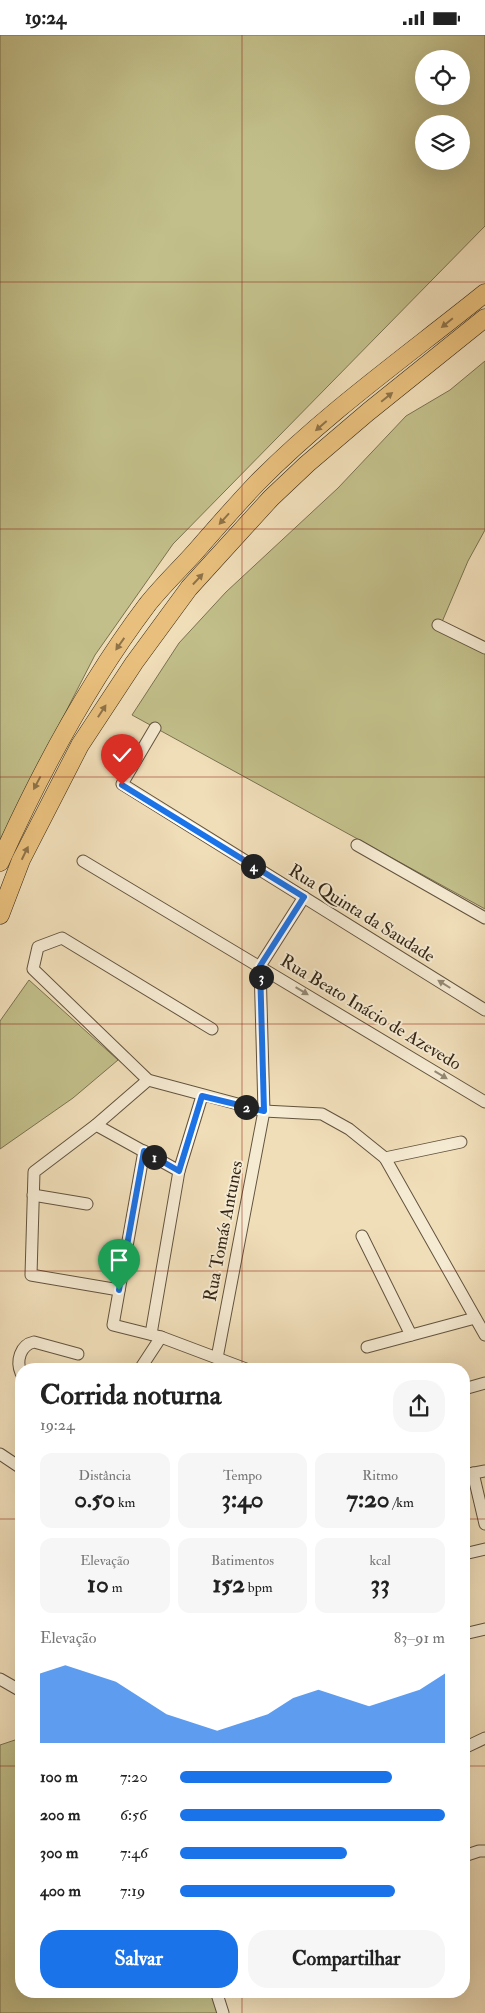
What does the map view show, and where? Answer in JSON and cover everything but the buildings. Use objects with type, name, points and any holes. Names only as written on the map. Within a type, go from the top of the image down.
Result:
[{"type":"highway","points":[[0,862],[23,810],[50,759],[116,649],[148,604],[257,483],[382,375],[485,293]]},
{"type":"highway","points":[[0,915],[21,860],[80,745],[134,663],[189,588],[270,498],[307,464],[368,412],[485,318]]},
{"type":"street","points":[[438,625],[485,648]]},
{"type":"street","name":"Rua Quinta da Saudade","points":[[155,728],[122,785],[485,1010]]},
{"type":"street","points":[[357,845],[485,917]]},
{"type":"street","name":"Rua Beato Inácio de Azevedo","points":[[83,861],[485,1102]]},
{"type":"street","points":[[260,966],[304,897]]},
{"type":"street","points":[[212,1029],[62,937],[38,947],[33,969],[148,1080],[202,1096],[264,1111],[322,1114],[349,1129],[385,1158],[485,1335]]},
{"type":"street","name":"Rua Tomás Antunes","points":[[217,1358],[264,1111],[260,966]]},
{"type":"street","points":[[119,1290],[31,1275],[34,1172],[96,1125],[148,1080]]},
{"type":"street","points":[[143,1363],[156,1336],[179,1171],[202,1096]]},
{"type":"street","points":[[96,1125],[179,1171]]},
{"type":"street","points":[[385,1158],[461,1142]]},
{"type":"street","points":[[144,1151],[113,1325],[156,1336],[230,1363]]},
{"type":"street","points":[[33,1195],[87,1204]]},
{"type":"street","points":[[362,1236],[411,1335]]},
{"type":"street","points":[[367,1347],[475,1317]]},
{"type":"street","points":[[19,1363],[22,1350],[27,1344],[34,1342],[78,1354]]},
{"type":"street","points":[[470,1387],[485,1383]]},
{"type":"street","points":[[0,1454],[15,1464]]},
{"type":"street","points":[[470,1474],[485,1471]]},
{"type":"street","points":[[470,1480],[485,1524]]},
{"type":"street","points":[[470,1553],[485,1549]]},
{"type":"street","points":[[470,1633],[485,1629]]},
{"type":"street","points":[[0,1679],[15,1688]]},
{"type":"street","points":[[470,1744],[485,1737]]},
{"type":"street","points":[[470,1854],[485,1851]]},
{"type":"street","points":[[218,1998],[223,2013]]},
{"type":"shaded area","points":[[0,35],[485,35],[485,226],[173,544],[95,655],[22,797],[0,849]]},
{"type":"shaded area","points":[[485,361],[485,530],[468,561],[439,629],[485,651],[485,909],[132,715],[179,643],[226,592],[338,488],[406,416],[450,390]]},
{"type":"shaded area","points":[[29,980],[118,1060],[73,1098],[0,1149],[0,1021]]},
{"type":"shaded area","points":[[15,1740],[15,1998],[213,1998],[218,2013],[0,2013],[0,1745]]},
{"type":"route","points":[[119,1290],[144,1151],[179,1171],[202,1096],[264,1111],[260,966],[304,897],[122,785]]}]
